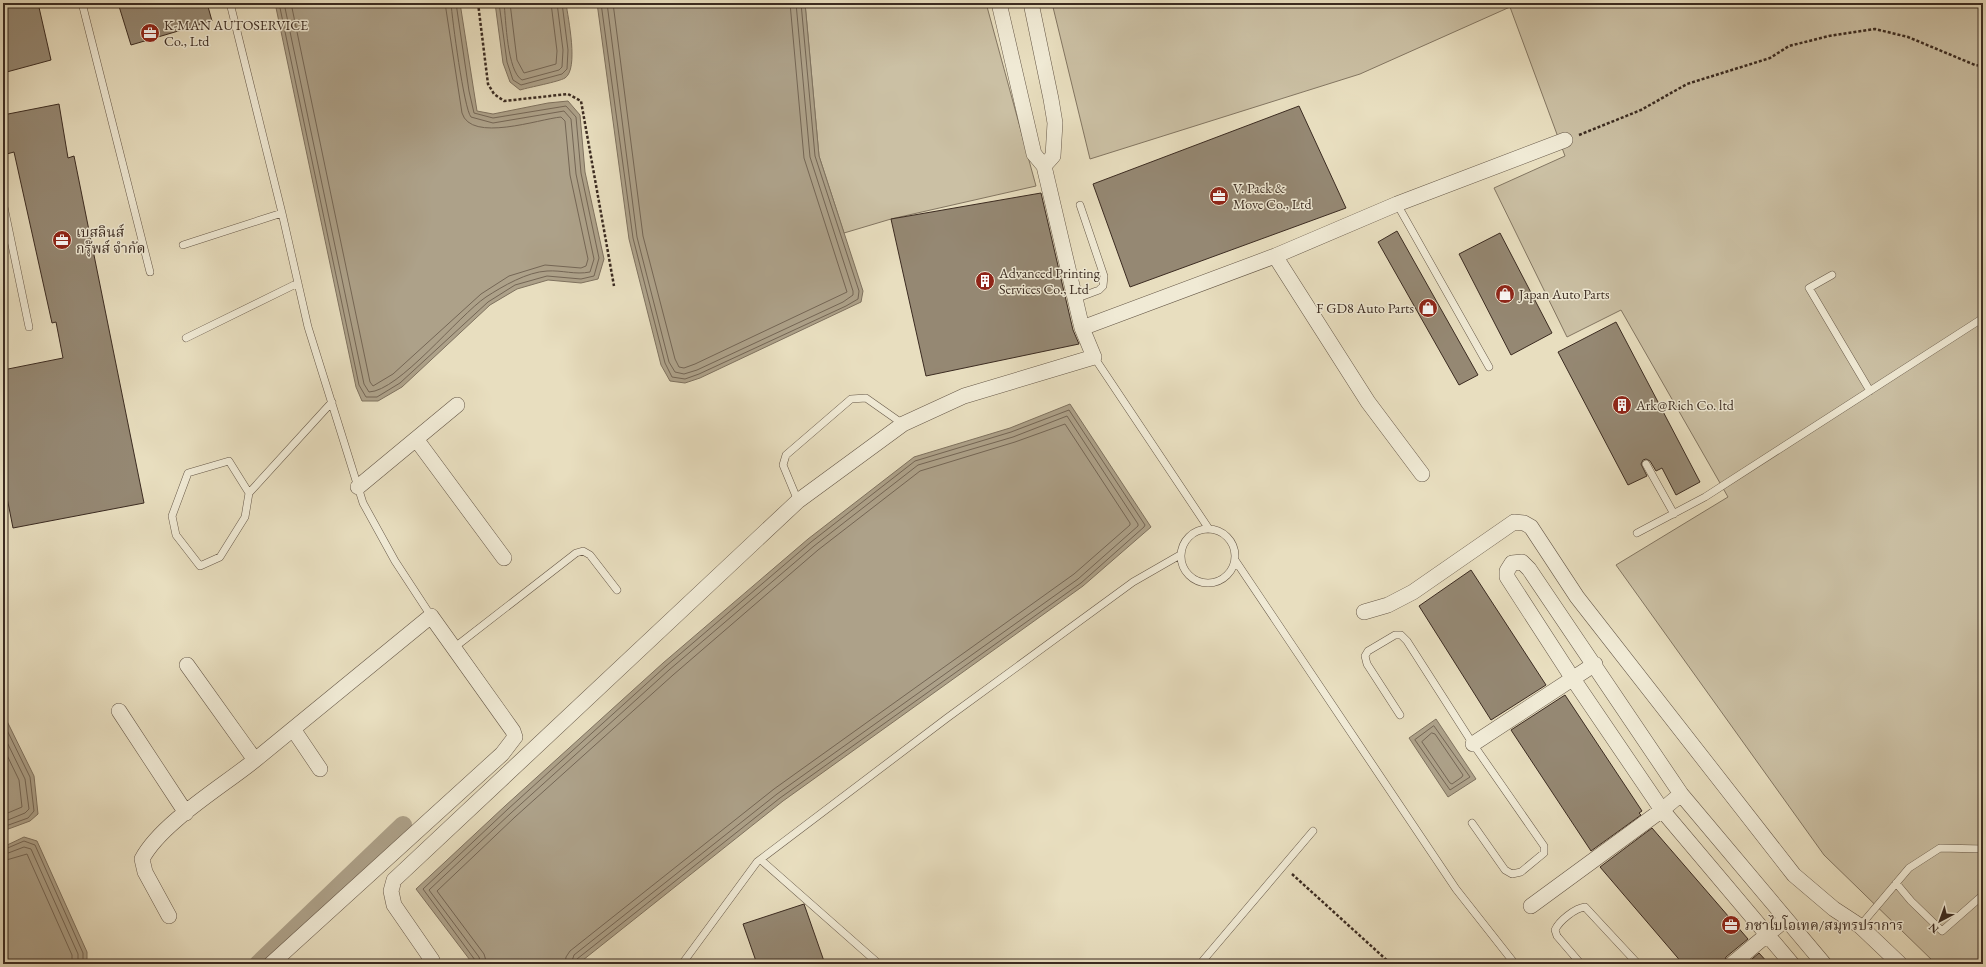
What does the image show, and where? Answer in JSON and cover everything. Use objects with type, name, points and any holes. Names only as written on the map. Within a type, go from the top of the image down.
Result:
[{"type":"street","points":[[432,960],[394,905],[391,891],[394,880],[798,501],[903,424],[964,396],[1094,357],[1082,328],[1044,166],[1034,154],[999,3]]},
{"type":"street","points":[[1031,3],[1055,124],[1054,156],[1044,166]]},
{"type":"street","points":[[1082,328],[1275,256],[1397,204],[1565,140]]},
{"type":"street","points":[[1275,256],[1368,402],[1422,474]]},
{"type":"street","points":[[358,487],[457,405]]},
{"type":"street","points":[[416,439],[504,558]]},
{"type":"street","points":[[1364,612],[1388,605],[1413,592],[1514,522],[1524,523],[1531,526],[1577,597],[1794,876],[1834,909],[1860,926],[1900,964]]},
{"type":"street","points":[[1792,964],[1662,810],[1573,679],[1507,577],[1507,571],[1512,563],[1522,562],[1526,565],[1595,664],[1681,794],[1824,964]]},
{"type":"street","points":[[170,916],[145,872],[142,859],[149,846],[186,813],[293,729],[431,616],[455,647],[513,731],[515,737],[502,754],[271,964]]},
{"type":"street","points":[[1473,744],[1595,664]]},
{"type":"street","points":[[187,665],[254,760]]},
{"type":"street","points":[[119,711],[186,813]]},
{"type":"street","points":[[293,729],[320,769]]},
{"type":"street","points":[[1530,906],[1662,810],[1681,794]]},
{"type":"street","points":[[1732,964],[1786,919]]},
{"type":"lane","points":[[82,3],[150,272]]},
{"type":"lane","points":[[230,3],[282,213],[308,327],[363,503],[395,561],[431,616]]},
{"type":"lane","points":[[3,202],[29,327]]},
{"type":"lane","points":[[1397,204],[1489,367]]},
{"type":"lane","points":[[1075,299],[1099,290],[1103,286],[1104,276],[1080,205]]},
{"type":"lane","points":[[183,245],[282,213]]},
{"type":"lane","points":[[1832,275],[1809,288],[1870,391]]},
{"type":"lane","points":[[186,338],[298,283]]},
{"type":"lane","points":[[1637,533],[1705,498],[1983,318]]},
{"type":"lane","points":[[1094,357],[1209,529]]},
{"type":"lane","points":[[798,501],[784,465],[786,455],[851,399],[866,398],[903,424]]},
{"type":"lane","points":[[249,493],[229,461],[188,473],[172,516],[176,535],[200,566],[220,557],[246,518],[249,493],[332,402]]},
{"type":"lane","points":[[1646,464],[1674,514]]},
{"type":"lane","points":[[1209,529],[1218,531],[1231,542],[1235,560],[1232,569],[1227,576],[1219,582],[1210,584],[1200,583],[1192,579],[1185,572],[1181,564],[1180,555],[1186,539],[1200,530],[1209,529]]},
{"type":"lane","points":[[455,647],[576,553],[583,551],[590,555],[617,590]]},
{"type":"lane","points":[[682,964],[760,860],[947,718],[1127,587],[1180,555]]},
{"type":"lane","points":[[1235,560],[1456,889],[1515,964]]},
{"type":"lane","points":[[1400,715],[1367,664],[1365,656],[1368,651],[1395,634],[1401,635],[1407,641],[1473,744],[1544,846],[1544,853],[1521,872],[1512,874],[1505,870],[1472,822]]},
{"type":"lane","points":[[1200,964],[1313,831]]},
{"type":"lane","points":[[1860,926],[1909,868],[1940,848],[1983,849]]},
{"type":"lane","points":[[760,860],[879,964]]},
{"type":"lane","points":[[1896,883],[1911,901],[1942,931],[1983,895]]},
{"type":"lane","points":[[1581,964],[1557,936],[1554,930],[1558,924],[1580,908],[1585,907],[1638,964]]},
{"type":"path","points":[[478,3],[488,84],[494,94],[504,101],[568,94],[582,100],[614,286]]},
{"type":"path","points":[[1565,140],[1641,110],[1687,84],[1770,58],[1789,46],[1829,36],[1875,29],[1908,37],[1975,65],[1983,66]]},
{"type":"path","points":[[1283,866],[1391,964]]},
{"type":"shaded area","points":[[805,3],[986,3],[1036,186],[891,219],[844,233],[819,156]]},
{"type":"shaded area","points":[[1052,3],[1983,3],[1983,964],[1936,964],[1824,855],[1616,565],[1728,497],[1621,310],[1567,337],[1494,188],[1565,156],[1510,7],[1360,74],[1090,159]]},
{"type":"water","points":[[275,3],[460,3],[477,111],[493,114],[548,103],[568,101],[580,115],[585,172],[604,259],[598,279],[581,283],[548,280],[517,289],[490,305],[402,387],[378,401],[362,401],[356,387]]},
{"type":"water","points":[[495,3],[566,3],[572,43],[572,54],[569,73],[565,78],[520,90],[510,82],[503,63]]},
{"type":"water","points":[[597,3],[805,3],[819,156],[863,291],[861,302],[700,378],[685,383],[670,381],[661,365],[629,239]]},
{"type":"water","points":[[1070,404],[1151,527],[1083,586],[783,801],[578,964],[473,964],[416,889],[663,663],[808,539],[914,457],[1010,428]]},
{"type":"water","points":[[3,713],[34,776],[38,814],[30,821],[3,831]]},
{"type":"water","points":[[1436,719],[1476,779],[1448,797],[1409,738]]},
{"type":"water","points":[[24,837],[37,841],[87,952],[87,964],[3,964],[3,847]]},
{"type":"building","points":[[3,3],[38,3],[51,60],[3,73]]},
{"type":"building","name":"K-MAN AUTOSERVICE Co., Ltd","points":[[118,3],[207,3],[212,21],[131,45]]},
{"type":"building","points":[[59,104],[68,158],[74,156],[144,503],[13,528],[3,477],[3,370],[63,358],[56,322],[52,323],[14,152],[3,155],[3,115]]},
{"type":"building","name":"V. Pack & Move Co., Ltd","points":[[1299,106],[1346,208],[1130,287],[1093,184]]},
{"type":"building","name":"Advanced Printing Services Co., Ltd","points":[[1041,193],[1073,330],[1079,344],[926,376],[891,219]]},
{"type":"building","name":"F GD8 Auto Parts","points":[[1397,231],[1478,375],[1459,385],[1378,242]]},
{"type":"building","name":"Japan Auto Parts","points":[[1500,233],[1552,333],[1511,355],[1459,254]]},
{"type":"building","name":"Ark@Rich Co. ltd","points":[[1616,322],[1700,482],[1676,495],[1662,468],[1656,471],[1650,461],[1646,459],[1643,460],[1641,464],[1647,476],[1628,485],[1558,352]]},
{"type":"building","points":[[1471,570],[1546,685],[1491,720],[1419,606]]},
{"type":"building","points":[[1565,695],[1642,811],[1639,813],[1641,815],[1591,851],[1511,730]]},
{"type":"building","points":[[1652,828],[1748,939],[1726,957],[1723,964],[1683,964],[1600,867]]},
{"type":"building","points":[[804,904],[825,964],[757,964],[743,924]]},
{"type":"building","points":[[1759,953],[1769,964],[1746,964]]},
{"type":"waterway","points":[[258,964],[403,825]]},
{"type":"place","name":"K-MAN AUTOSERVICE Co., Ltd","points":[[150,33]]},
{"type":"place","name":"V. Pack & Move Co., Ltd","points":[[1219,196]]},
{"type":"place","name":"เบสลินส์ กรุ๊พส์ จำกัด","points":[[62,240]]},
{"type":"place","name":"Advanced Printing Services Co., Ltd","points":[[985,281]]},
{"type":"place","name":"Japan Auto Parts","points":[[1505,294]]},
{"type":"place","name":"F GD8 Auto Parts","points":[[1428,308]]},
{"type":"place","name":"Ark@Rich Co. ltd","points":[[1622,405]]},
{"type":"place","name":"ภชาไบโอเทค/สมุทรปราการ","points":[[1731,925]]}]
